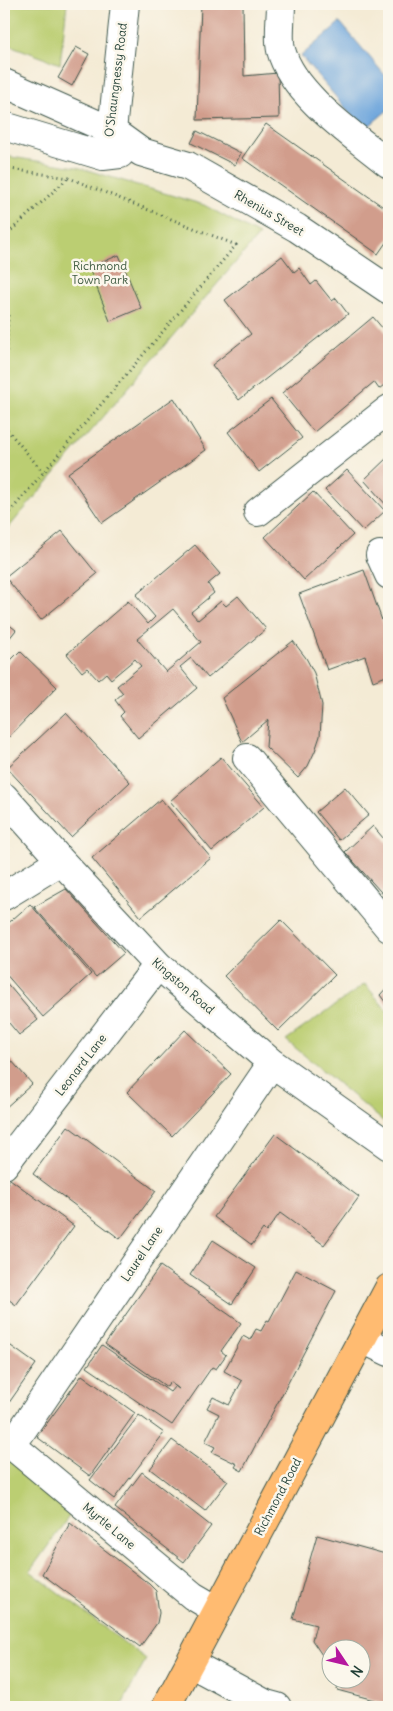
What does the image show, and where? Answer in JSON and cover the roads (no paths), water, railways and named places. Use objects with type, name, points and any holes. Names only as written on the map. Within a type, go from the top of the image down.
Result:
[{"type":"main road","name":"Richmond Road","points":[[166,1707],[389,1288]]},
{"type":"street","name":"O'Shaungnessy Road","points":[[107,143],[125,4]]},
{"type":"street","points":[[281,4],[281,50],[292,74],[316,104],[389,164]]},
{"type":"street","name":"Rhenius Street","points":[[4,83],[107,143]]},
{"type":"street","name":"Rhenius Street","points":[[4,126],[107,143],[188,166],[296,228],[389,290]]},
{"type":"street","points":[[258,512],[389,410]]},
{"type":"street","points":[[246,758],[389,928]]},
{"type":"street","name":"Kingston Road","points":[[4,796],[61,861],[158,965],[272,1062],[389,1146]]},
{"type":"street","points":[[4,896],[61,861]]},
{"type":"street","name":"Leonard Lane","points":[[4,1164],[158,965]]},
{"type":"street","name":"Laurel Lane","points":[[8,1442],[272,1062]]},
{"type":"street","points":[[362,1339],[389,1352]]},
{"type":"street","name":"Myrtle Lane","points":[[8,1442],[193,1596],[217,1610]]},
{"type":"street","points":[[190,1663],[266,1704],[277,1707]]},
{"type":"water","points":[[340,22],[389,80],[389,109],[364,130],[301,56]]},
{"type":"park label","name":"Richmond Town Park","points":[[100,273]]}]
